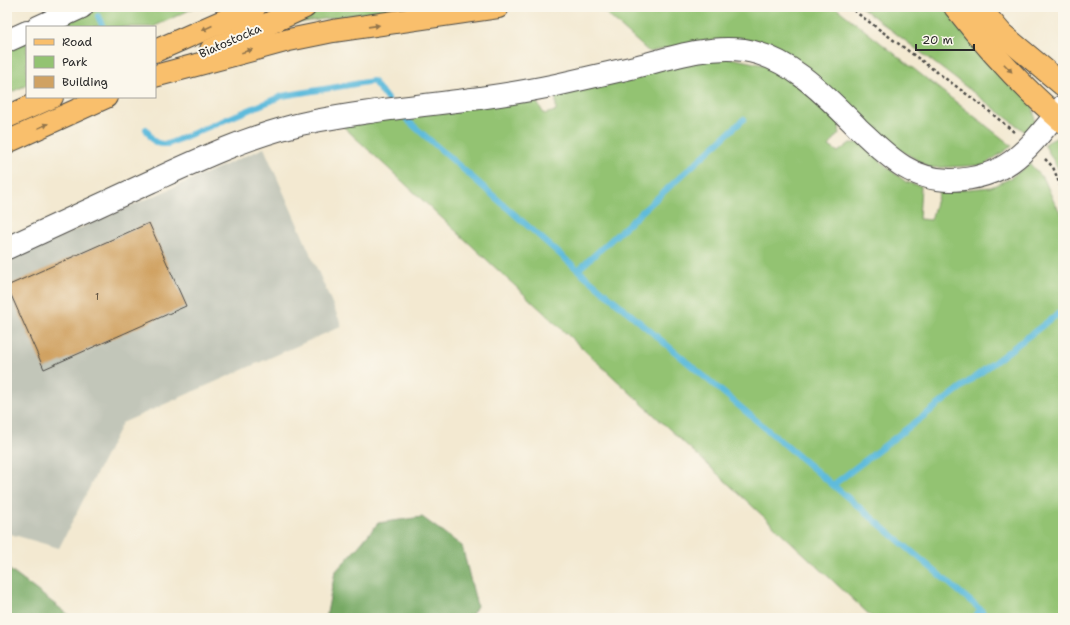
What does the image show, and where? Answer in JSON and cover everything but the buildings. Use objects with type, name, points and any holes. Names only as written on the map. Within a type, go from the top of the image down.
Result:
[{"type":"main road","name":"Białostocka","points":[[156,52],[255,7]]},
{"type":"main road","name":"Białostocka","points":[[156,75],[305,7]]},
{"type":"main road","points":[[156,75],[289,40],[498,7]]},
{"type":"main road","points":[[955,7],[991,51],[1060,114]]},
{"type":"main road","points":[[979,7],[1002,34],[1063,85]]},
{"type":"main road","points":[[7,117],[50,98]]},
{"type":"main road","points":[[7,142],[104,98]]},
{"type":"lane","points":[[40,26],[82,7]]},
{"type":"lane","points":[[7,41],[26,32]]},
{"type":"lane","points":[[7,248],[206,157],[252,138],[287,127],[332,117],[502,94],[548,86],[601,75],[688,53],[716,50],[742,50],[766,55],[797,73],[829,99],[887,156],[910,170],[928,177],[947,180],[969,179],[983,176],[1001,169],[1016,159],[1030,146],[1060,114]]},
{"type":"path","points":[[849,7],[984,107],[1030,146],[1053,167],[1063,194]]},
{"type":"shaded area","points":[[264,148],[342,326],[122,423],[59,548],[7,533],[7,260]]},
{"type":"green space","points":[[97,7],[196,7],[155,26],[57,26]]},
{"type":"green space","points":[[325,7],[408,7],[282,25]]},
{"type":"green space","points":[[599,7],[835,7],[1012,146],[984,165],[930,168],[874,134],[795,57],[757,40],[704,41],[649,52]]},
{"type":"green space","points":[[861,7],[946,7],[1033,104],[1035,122],[1028,134]]},
{"type":"green space","points":[[26,41],[26,85],[7,94],[7,50]]},
{"type":"green space","points":[[725,57],[764,65],[792,80],[840,121],[839,133],[829,146],[838,152],[850,143],[861,143],[906,182],[921,186],[919,219],[931,220],[939,192],[991,187],[1009,179],[1030,164],[1044,179],[1054,202],[1063,216],[1063,618],[873,618],[333,117],[535,99],[544,114],[556,111],[556,94],[671,65]]},
{"type":"green space","points":[[1056,138],[1063,138],[1063,177],[1044,144]]},
{"type":"green space","points":[[422,517],[462,546],[477,606],[470,618],[326,618],[335,572],[378,523]]},
{"type":"green space","points":[[7,568],[73,618],[7,618]]},
{"type":"waterway","points":[[98,16],[103,26]]},
{"type":"waterway","points":[[146,129],[154,141],[168,144],[282,96],[373,81],[388,100]]},
{"type":"waterway","points":[[578,270],[744,119]]},
{"type":"waterway","points":[[407,120],[578,270],[981,610],[986,618]]},
{"type":"waterway","points":[[833,485],[1063,310]]},
{"type":"waterway","points":[[974,618],[981,610]]}]
